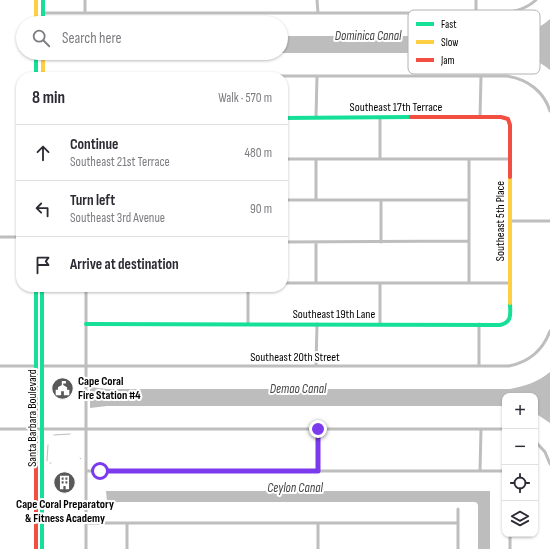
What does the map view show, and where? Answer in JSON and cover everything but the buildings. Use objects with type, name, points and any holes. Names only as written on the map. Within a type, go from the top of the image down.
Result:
[{"type":"street","points":[[36,0],[36,16]]},
{"type":"street","points":[[43,0],[43,16]]},
{"type":"street","points":[[85,0],[85,12]]},
{"type":"street","points":[[317,0],[318,12]]},
{"type":"street","points":[[518,10],[525,8],[536,0]]},
{"type":"street","points":[[43,12],[408,12]]},
{"type":"street","points":[[36,60],[36,72]]},
{"type":"street","points":[[43,60],[43,72]]},
{"type":"street","points":[[288,76],[503,76],[518,78],[530,84],[541,94],[550,111]]},
{"type":"street","points":[[316,117],[317,76]]},
{"type":"street","points":[[480,117],[481,76]]},
{"type":"street","name":"Southeast 17th Terrace","points":[[288,118],[480,117],[504,118],[509,121]]},
{"type":"street","points":[[380,118],[380,159]]},
{"type":"street","name":"Southeast 5th Place","points":[[508,322],[510,316],[509,121]]},
{"type":"street","points":[[288,159],[510,159]]},
{"type":"street","points":[[316,159],[316,200]]},
{"type":"street","points":[[469,159],[469,283]]},
{"type":"street","points":[[288,200],[469,200]]},
{"type":"street","points":[[381,200],[381,242]]},
{"type":"street","points":[[510,221],[550,221]]},
{"type":"street","points":[[0,237],[16,237]]},
{"type":"street","points":[[288,242],[469,242]]},
{"type":"street","points":[[316,242],[316,283]]},
{"type":"street","points":[[288,283],[510,283]]},
{"type":"street","points":[[380,283],[380,324]]},
{"type":"street","name":"Santa Barbara Boulevard","points":[[36,292],[36,549]]},
{"type":"street","name":"Santa Barbara Boulevard","points":[[42,292],[42,549]]},
{"type":"street","points":[[86,292],[86,549]]},
{"type":"street","points":[[248,292],[248,324]]},
{"type":"street","name":"Southeast 19th Lane","points":[[86,324],[502,325],[508,322]]},
{"type":"street","points":[[316,366],[317,324]]},
{"type":"street","points":[[479,324],[479,366]]},
{"type":"street","name":"Southeast 20th Street","points":[[42,366],[505,366],[517,364],[533,356],[542,347],[550,331]]},
{"type":"street","points":[[0,366],[36,366]]},
{"type":"street","points":[[0,429],[502,429]]},
{"type":"street","points":[[318,429],[318,471]]},
{"type":"street","points":[[480,471],[481,429]]},
{"type":"street","points":[[538,443],[545,452],[550,464]]},
{"type":"street","points":[[86,471],[502,471]]},
{"type":"street","points":[[458,509],[458,549]]},
{"type":"street","points":[[86,523],[458,523]]},
{"type":"street","points":[[127,523],[127,549]]},
{"type":"street","points":[[318,523],[318,549]]},
{"type":"street","points":[[510,537],[510,549]]},
{"type":"shaded area","points":[[550,19],[550,70],[540,63],[540,26]]},
{"type":"shaded area","points":[[288,36],[408,36],[408,53],[288,53]]},
{"type":"shaded area","points":[[550,372],[550,423],[538,415],[538,393],[502,393],[502,406],[107,406],[90,408],[90,387],[107,389],[510,389],[531,383]]},
{"type":"shaded area","points":[[106,491],[490,491],[490,549],[478,549],[478,505],[475,502],[107,502]]},
{"type":"waterway","points":[[54,435],[70,434]]},
{"type":"waterway","points":[[47,461],[48,445]]},
{"type":"traffic: fast","points":[[43,0],[43,16]]},
{"type":"traffic: fast","points":[[36,60],[36,72]]},
{"type":"traffic: fast","points":[[288,118],[411,117]]},
{"type":"traffic: fast","points":[[36,292],[36,388]]},
{"type":"traffic: fast","points":[[42,292],[42,549]]},
{"type":"traffic: fast","points":[[86,324],[500,325],[507,322],[510,317],[510,303]]},
{"type":"traffic: slow","points":[[36,0],[36,16]]},
{"type":"traffic: slow","points":[[43,60],[43,72]]},
{"type":"traffic: slow","points":[[510,177],[510,303]]},
{"type":"traffic: jam","points":[[411,117],[501,117],[508,119],[510,125],[510,177]]},
{"type":"traffic: jam","points":[[36,388],[36,549]]},
{"type":"place","name":"Cape Coral Fire Station #4","points":[[62,388]]},
{"type":"place","name":"Cape Coral Preparatory & Fitness Academy","points":[[65,483]]},
{"type":"route","points":[[100,471],[318,471],[318,429]]},
{"type":"water label","name":"Dominica Canal","points":[[368,35]]},
{"type":"water label","name":"Demao Canal","points":[[298,388]]},
{"type":"water label","name":"Ceylon Canal","points":[[295,487]]}]
